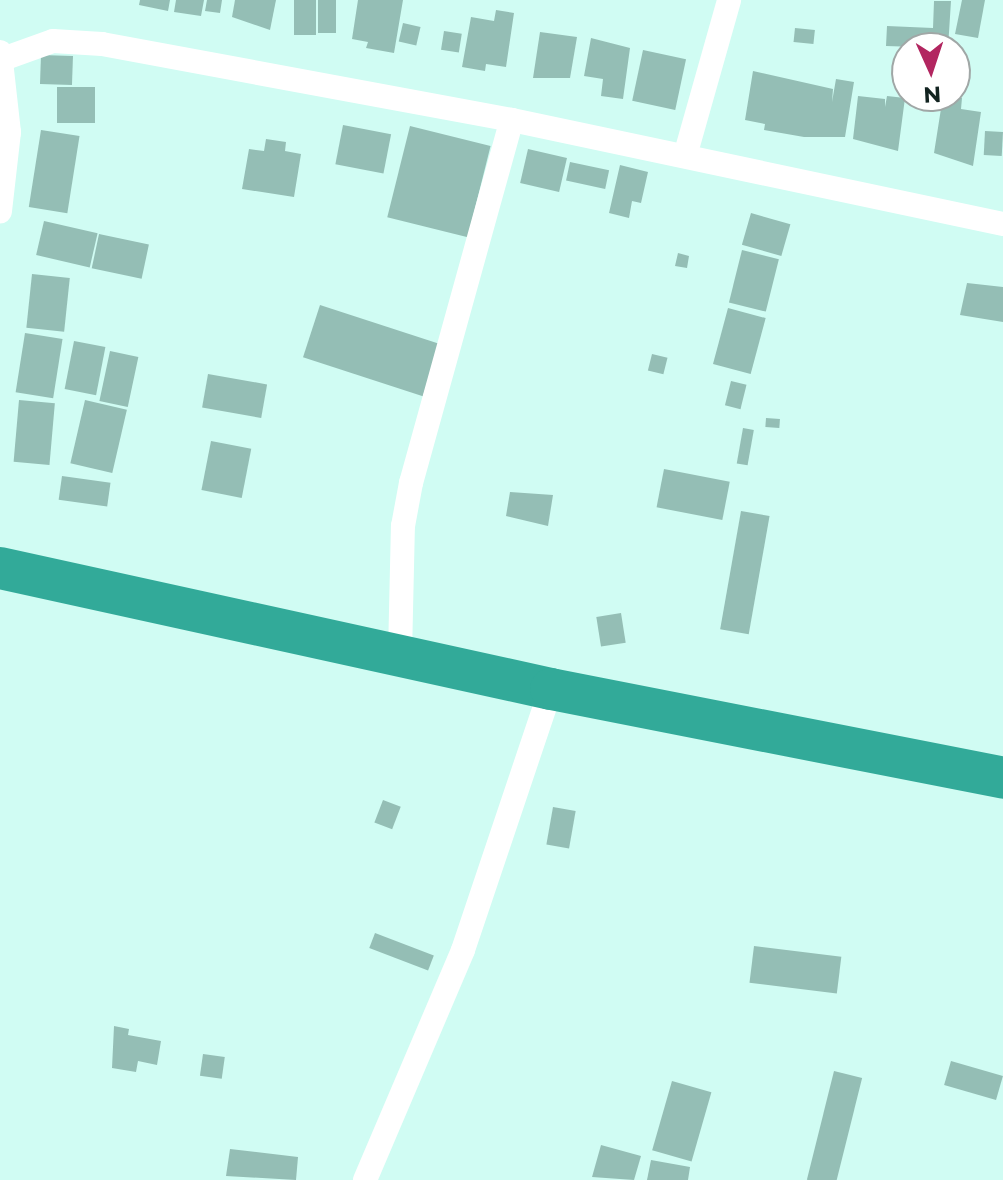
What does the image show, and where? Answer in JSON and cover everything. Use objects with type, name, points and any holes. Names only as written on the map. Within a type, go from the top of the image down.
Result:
[{"type":"highway","points":[[0,568],[551,689],[1003,778]]},
{"type":"street","points":[[685,156],[729,0]]},
{"type":"street","points":[[0,211],[9,132],[2,55],[53,41],[102,44],[512,120],[1003,224]]},
{"type":"street","points":[[400,655],[403,526],[411,483],[512,120]]},
{"type":"street","points":[[365,1180],[463,950],[551,689]]},
{"type":"building","points":[[140,0],[170,0],[168,11],[139,5]]},
{"type":"building","points":[[176,0],[204,0],[201,16],[174,12]]},
{"type":"building","points":[[207,0],[222,0],[220,13],[205,11]]},
{"type":"building","points":[[235,0],[276,0],[270,30],[232,17]]},
{"type":"building","points":[[294,0],[316,0],[316,35],[294,35]]},
{"type":"building","points":[[318,0],[336,0],[336,33],[318,33]]},
{"type":"building","points":[[358,0],[403,0],[394,53],[366,48],[368,42],[352,39]]},
{"type":"building","points":[[962,0],[985,0],[978,38],[971,37],[971,32],[955,32]]},
{"type":"building","points":[[934,1],[951,1],[949,32],[891,32],[891,46],[886,46],[887,26],[933,28]]},
{"type":"building","points":[[496,10],[514,13],[506,67],[486,64],[485,71],[462,67],[471,17],[494,21]]},
{"type":"building","points":[[403,23],[421,27],[416,46],[399,42]]},
{"type":"building","points":[[795,28],[815,30],[813,44],[794,42]]},
{"type":"building","points":[[444,31],[462,34],[459,53],[441,50]]},
{"type":"building","points":[[540,32],[577,37],[570,78],[533,78]]},
{"type":"building","points":[[591,38],[630,48],[623,99],[601,96],[603,79],[584,76]]},
{"type":"building","points":[[643,50],[686,59],[675,110],[632,101]]},
{"type":"building","points":[[41,55],[73,56],[72,85],[40,84]]},
{"type":"building","points":[[753,71],[833,89],[832,102],[836,79],[854,82],[845,137],[804,137],[764,130],[765,124],[745,120]]},
{"type":"building","points":[[57,87],[95,87],[95,123],[57,123]]},
{"type":"building","points":[[858,96],[885,99],[885,107],[887,96],[891,96],[891,112],[903,112],[898,151],[853,139]]},
{"type":"building","points":[[940,112],[981,112],[973,166],[934,153]]},
{"type":"building","points":[[343,125],[391,134],[383,174],[335,164]]},
{"type":"building","points":[[410,126],[491,146],[468,237],[387,217]]},
{"type":"building","points":[[41,130],[80,136],[67,213],[29,207]]},
{"type":"building","points":[[985,131],[1003,132],[1002,156],[984,155]]},
{"type":"building","points":[[266,139],[286,142],[285,151],[301,154],[294,197],[242,189],[249,149],[264,151]]},
{"type":"building","points":[[528,149],[567,158],[559,192],[520,183]]},
{"type":"building","points":[[570,162],[609,170],[605,189],[566,181]]},
{"type":"building","points":[[620,165],[648,172],[641,203],[632,201],[629,218],[609,213]]},
{"type":"building","points":[[751,213],[790,224],[781,256],[742,245]]},
{"type":"building","points":[[44,221],[98,233],[90,267],[36,255]]},
{"type":"building","points":[[99,234],[149,245],[142,279],[92,268]]},
{"type":"building","points":[[742,250],[779,259],[766,312],[729,302]]},
{"type":"building","points":[[678,253],[689,256],[687,268],[675,266]]},
{"type":"building","points":[[32,274],[70,278],[64,332],[26,328]]},
{"type":"building","points":[[967,283],[1003,287],[1003,322],[960,315]]},
{"type":"building","points":[[320,305],[440,344],[423,396],[303,357]]},
{"type":"building","points":[[728,308],[766,318],[751,374],[713,364]]},
{"type":"building","points":[[25,333],[63,339],[53,398],[16,392]]},
{"type":"building","points":[[74,341],[105,347],[96,395],[65,389]]},
{"type":"building","points":[[110,351],[138,357],[128,407],[99,401]]},
{"type":"building","points":[[652,354],[668,358],[663,374],[648,370]]},
{"type":"building","points":[[208,374],[267,384],[261,418],[202,407]]},
{"type":"building","points":[[731,381],[747,385],[740,409],[725,405]]},
{"type":"building","points":[[19,400],[55,403],[49,465],[14,462]]},
{"type":"building","points":[[85,400],[127,410],[112,473],[70,463]]},
{"type":"building","points":[[766,418],[780,419],[779,428],[765,427]]},
{"type":"building","points":[[743,428],[754,430],[748,465],[737,463]]},
{"type":"building","points":[[211,441],[251,449],[242,498],[201,490]]},
{"type":"building","points":[[664,469],[730,482],[722,520],[657,507]]},
{"type":"building","points":[[62,476],[111,483],[107,507],[59,500]]},
{"type":"building","points":[[510,492],[553,495],[548,526],[506,516]]},
{"type":"building","points":[[741,511],[770,516],[749,634],[720,629]]},
{"type":"building","points":[[621,613],[626,643],[601,647],[596,617]]},
{"type":"building","points":[[383,800],[401,807],[392,829],[374,822]]},
{"type":"building","points":[[553,807],[576,811],[569,848],[546,844]]},
{"type":"building","points":[[375,933],[434,956],[428,971],[369,948]]},
{"type":"building","points":[[754,946],[841,957],[837,993],[749,983]]},
{"type":"building","points":[[114,1026],[129,1029],[128,1035],[161,1041],[157,1065],[138,1061],[136,1072],[112,1068]]},
{"type":"building","points":[[203,1054],[225,1057],[222,1079],[200,1076]]},
{"type":"building","points":[[951,1061],[1003,1076],[996,1100],[944,1085]]},
{"type":"building","points":[[834,1071],[862,1078],[837,1180],[807,1180]]},
{"type":"building","points":[[672,1081],[711,1092],[692,1162],[652,1150]]},
{"type":"building","points":[[601,1145],[641,1156],[634,1180],[592,1177]]},
{"type":"building","points":[[230,1149],[298,1157],[296,1180],[226,1176]]},
{"type":"building","points":[[651,1160],[690,1167],[688,1180],[647,1180]]}]
